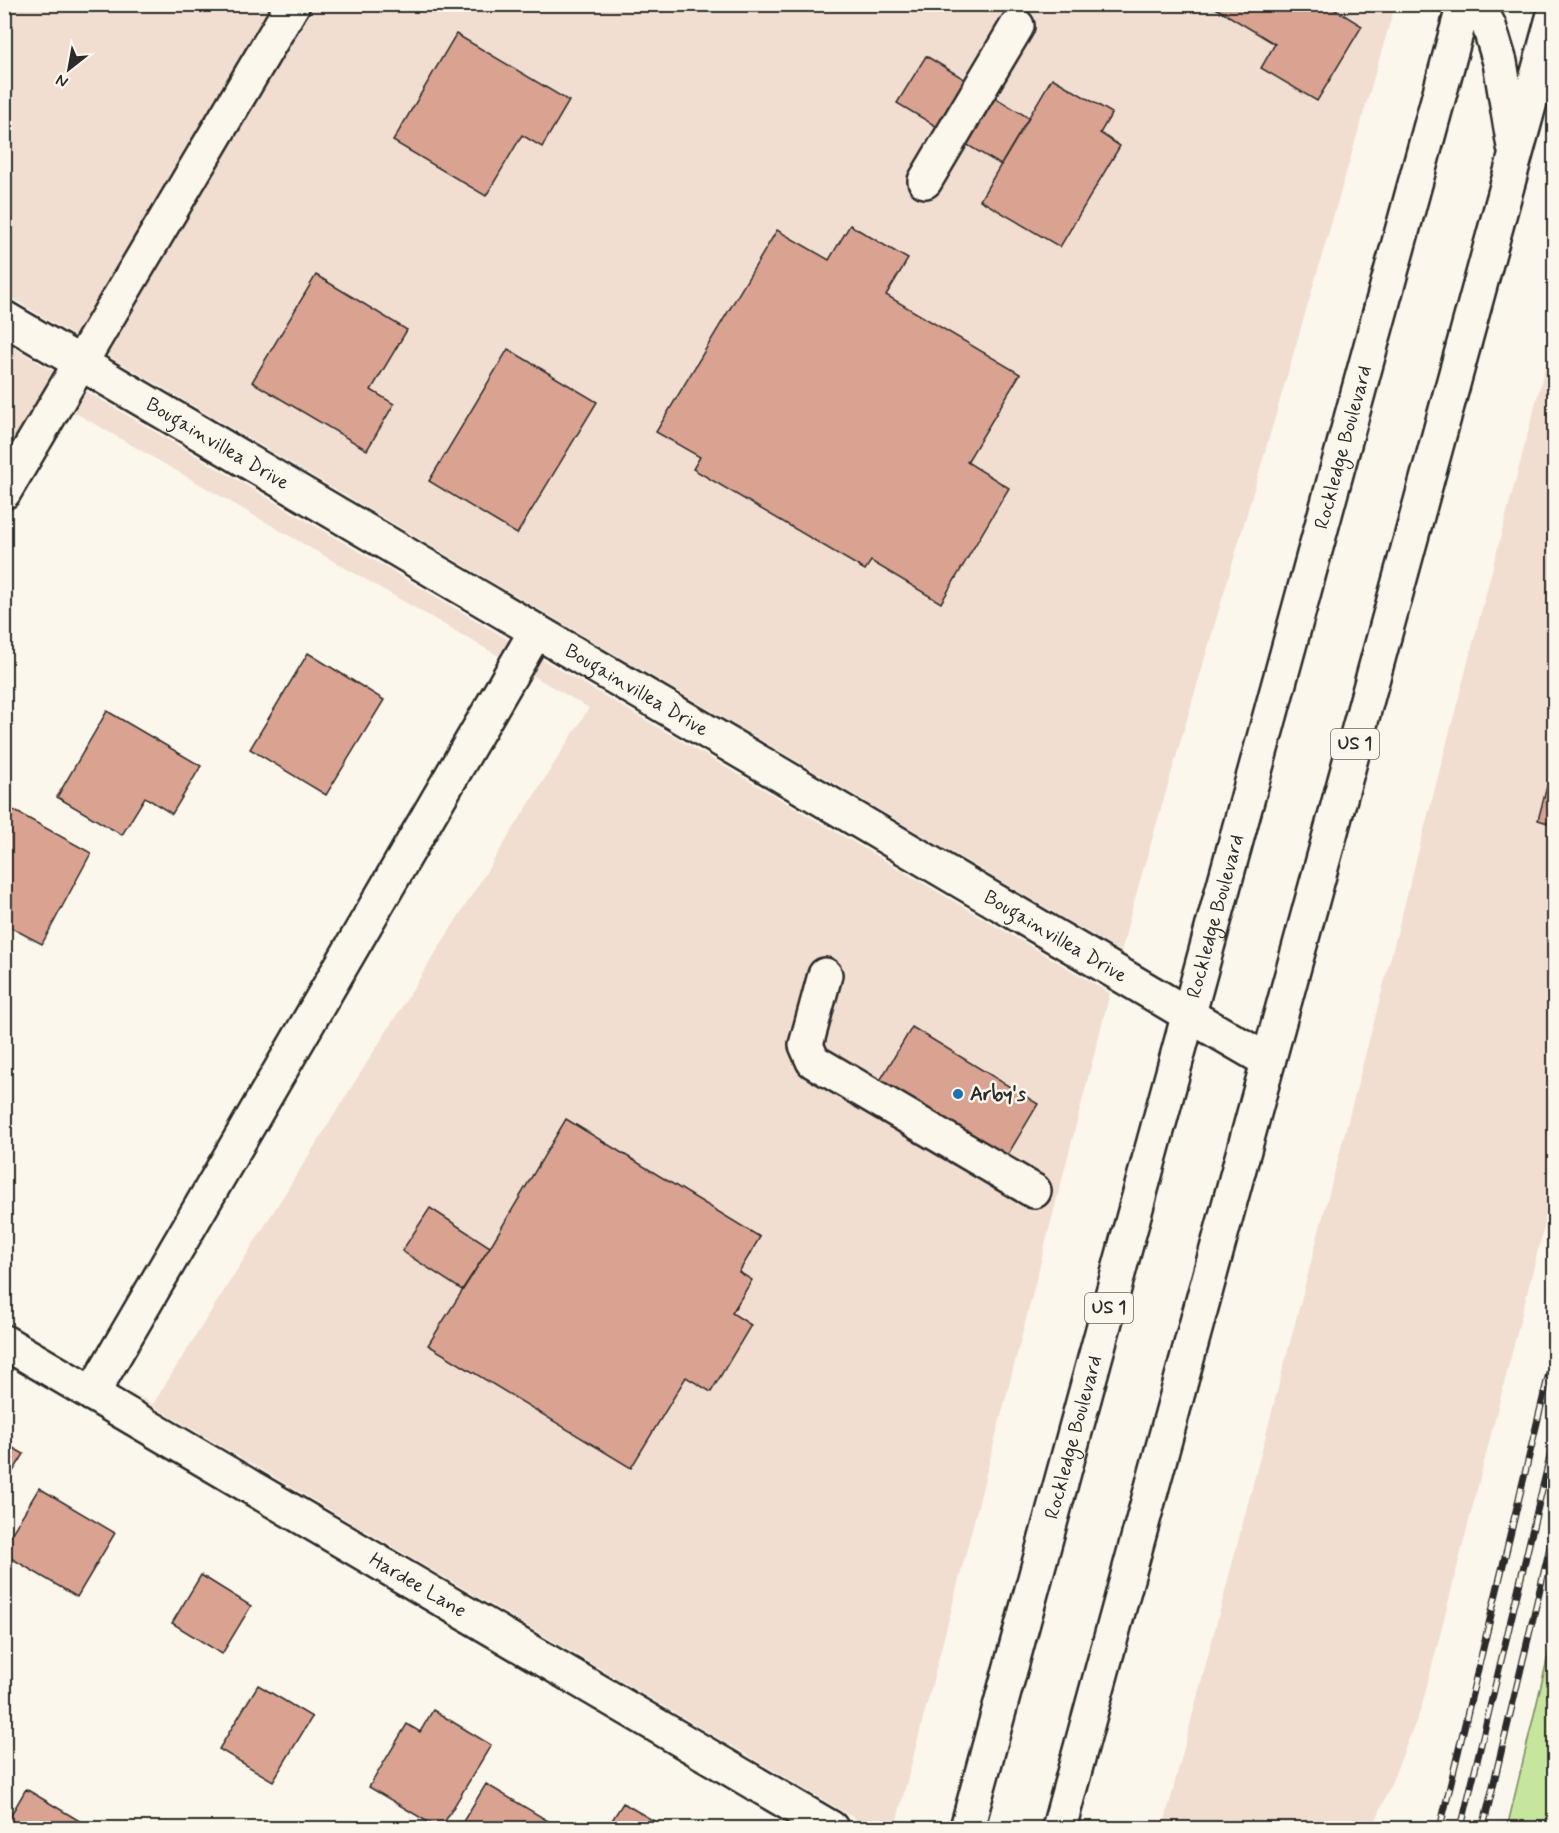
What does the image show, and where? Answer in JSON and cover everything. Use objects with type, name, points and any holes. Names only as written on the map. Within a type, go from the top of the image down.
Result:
[{"type":"main road","points":[[4,492],[293,4]]},
{"type":"main road","name":"Rockledge Boulevard","points":[[967,1828],[1464,4]]},
{"type":"main road","points":[[1477,4],[1489,26],[1500,62],[1515,157]]},
{"type":"main road","name":"US 1","points":[[1059,1828],[1554,14]]},
{"type":"main road","points":[[926,181],[1017,26]]},
{"type":"main road","name":"Bougainvillea Drive","points":[[4,318],[1269,1061]]},
{"type":"main road","points":[[92,1394],[536,631]]},
{"type":"main road","points":[[825,975],[806,1045],[813,1061],[1034,1191]]},
{"type":"main road","name":"Hardee Lane","points":[[4,1342],[831,1828]]},
{"type":"shaded area","points":[[5,4],[272,5],[76,337],[5,294]]},
{"type":"shaded area","points":[[314,5],[1395,5],[1121,952],[107,355]]},
{"type":"shaded area","points":[[1554,333],[1554,1188],[1421,1709],[1373,1828],[1163,1828]]},
{"type":"shaded area","points":[[5,342],[55,372],[5,457]]},
{"type":"shaded area","points":[[86,391],[1110,993],[895,1828],[871,1828],[124,1389],[153,1404],[589,708],[74,412]]},
{"type":"green space","points":[[1554,1631],[1554,1828],[1507,1828]]},
{"type":"building","points":[[1216,4],[1326,4],[1362,26],[1317,101],[1261,68],[1275,44],[1214,7]]},
{"type":"building","points":[[456,34],[569,101],[542,147],[522,135],[486,196],[393,141]]},
{"type":"building","points":[[926,56],[1029,118],[1001,165],[897,103]]},
{"type":"building","points":[[1052,78],[1112,113],[1100,133],[1120,146],[1060,247],[980,200]]},
{"type":"building","points":[[850,225],[908,259],[886,295],[1020,374],[967,462],[1009,488],[941,603],[871,561],[865,570],[693,469],[700,457],[656,432],[777,230],[829,260]]},
{"type":"building","points":[[316,275],[407,330],[371,390],[394,404],[367,450],[252,382]]},
{"type":"building","points":[[508,349],[597,402],[517,534],[429,481]]},
{"type":"building","points":[[308,653],[384,700],[326,795],[250,749]]},
{"type":"building","points":[[107,711],[201,766],[172,814],[145,797],[122,835],[57,797]]},
{"type":"building","points":[[1554,760],[1554,825],[1538,820]]},
{"type":"building","points":[[4,805],[91,853],[42,944],[4,924]]},
{"type":"building","name":"Arby's","points":[[912,1027],[1038,1104],[1004,1161],[878,1084]]},
{"type":"building","points":[[566,1119],[760,1237],[739,1272],[752,1280],[732,1313],[751,1325],[711,1392],[686,1377],[631,1468],[428,1345],[490,1247]]},
{"type":"building","points":[[430,1208],[490,1247],[462,1290],[402,1251]]},
{"type":"building","points":[[4,1443],[24,1454],[4,1486]]},
{"type":"building","points":[[39,1488],[115,1533],[77,1597],[4,1554],[4,1546]]},
{"type":"building","points":[[201,1575],[251,1606],[222,1654],[172,1623]]},
{"type":"building","points":[[258,1685],[312,1717],[273,1781],[219,1749]]},
{"type":"building","points":[[433,1710],[491,1745],[441,1828],[369,1787],[407,1724],[420,1732]]},
{"type":"building","points":[[486,1784],[560,1828],[459,1828]]},
{"type":"building","points":[[26,1789],[83,1823],[79,1828],[10,1828],[5,1825]]},
{"type":"building","points":[[623,1803],[666,1828],[607,1828]]},
{"type":"railway","points":[[1440,1828],[1554,1352]]},
{"type":"railway","points":[[1461,1828],[1554,1440]]},
{"type":"railway","points":[[1483,1828],[1554,1530]]},
{"type":"place","name":"Arby's","points":[[958,1094]]}]
